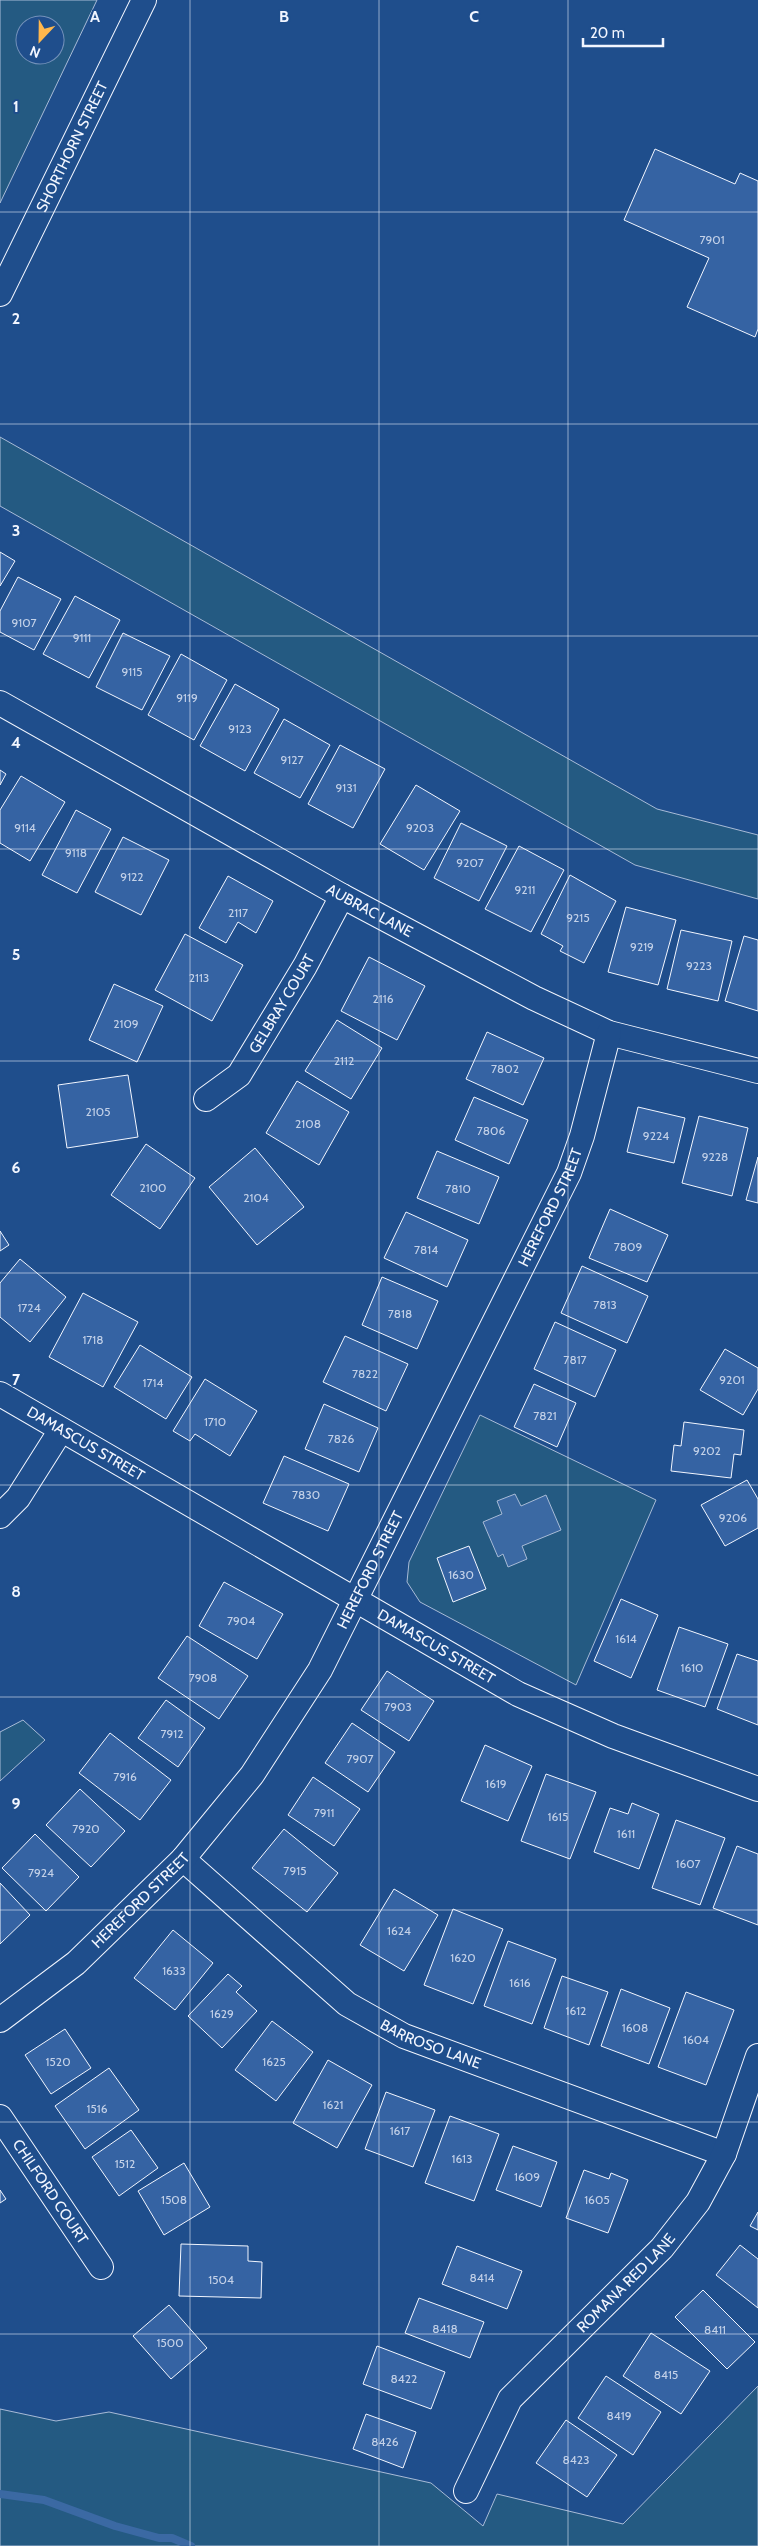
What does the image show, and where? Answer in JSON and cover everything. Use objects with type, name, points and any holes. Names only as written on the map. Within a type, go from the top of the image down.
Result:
[{"type":"street","name":"SHORTHORN STREET","points":[[0,294],[144,0]]},
{"type":"street","name":"AUBRAC LANE","points":[[0,703],[342,896],[534,998],[609,1033],[758,1071]]},
{"type":"street","name":"GELBRAY COURT","points":[[206,1099],[239,1075],[305,966],[342,896]]},
{"type":"street","name":"HEREFORD STREET","points":[[0,2020],[76,1963],[183,1858],[252,1776],[320,1670],[569,1173],[582,1136],[609,1033]]},
{"type":"street","name":"DAMASCUS STREET","points":[[0,1394],[354,1601],[518,1694],[613,1736],[758,1789]]},
{"type":"street","points":[[0,1516],[18,1498],[61,1430]]},
{"type":"street","name":"BARROSO LANE","points":[[183,1858],[347,2004],[404,2036],[724,2154]]},
{"type":"street","name":"ROMANA RED LANE","points":[[466,2491],[510,2399],[662,2248],[698,2202],[724,2154],[758,2056]]},
{"type":"street","name":"CHILFORD COURT","points":[[0,2117],[101,2267]]},
{"type":"shaded area","points":[[0,0],[97,0],[0,203]]},
{"type":"shaded area","points":[[0,437],[657,809],[758,835],[758,899],[635,865],[0,506]]},
{"type":"shaded area","points":[[480,1415],[656,1500],[576,1685],[420,1602],[407,1582],[409,1562]]},
{"type":"shaded area","points":[[515,1494],[521,1506],[546,1495],[561,1530],[522,1546],[527,1559],[508,1567],[503,1554],[498,1557],[483,1522],[502,1514],[497,1501]]},
{"type":"shaded area","points":[[23,1720],[45,1740],[0,1781],[0,1732]]},
{"type":"shaded area","points":[[758,2386],[758,2546],[0,2546],[0,2409],[56,2421],[109,2412],[431,2483],[483,2526],[497,2494],[623,2524]]},
{"type":"building","points":[[655,149],[735,184],[740,173],[758,181],[758,329],[755,337],[687,307],[709,258],[624,220]]},
{"type":"building","points":[[0,552],[15,561],[0,586]]},
{"type":"building","points":[[18,577],[61,599],[34,650],[0,632],[0,611]]},
{"type":"building","points":[[75,596],[120,620],[89,678],[43,654]]},
{"type":"building","points":[[123,633],[170,656],[142,710],[96,687]]},
{"type":"building","points":[[181,654],[227,680],[194,740],[148,715]]},
{"type":"building","points":[[235,684],[279,709],[245,771],[200,746]]},
{"type":"building","points":[[284,719],[330,745],[300,798],[254,773]]},
{"type":"building","points":[[340,745],[385,769],[353,828],[308,804]]},
{"type":"building","points":[[0,770],[6,774],[0,785]]},
{"type":"building","points":[[21,776],[65,802],[30,861],[0,843],[0,810]]},
{"type":"building","points":[[416,785],[460,811],[424,870],[380,844]]},
{"type":"building","points":[[76,810],[111,829],[77,893],[42,875]]},
{"type":"building","points":[[461,823],[507,846],[479,901],[434,878]]},
{"type":"building","points":[[123,837],[169,860],[141,915],[95,892]]},
{"type":"building","points":[[519,846],[564,870],[531,932],[485,909]]},
{"type":"building","points":[[570,875],[616,901],[584,963],[560,951],[563,946],[541,934]]},
{"type":"building","points":[[228,876],[273,901],[256,933],[238,922],[226,943],[199,928]]},
{"type":"building","points":[[626,907],[676,920],[658,985],[608,972]]},
{"type":"building","points":[[681,930],[732,941],[718,1001],[667,989]]},
{"type":"building","points":[[185,934],[243,965],[212,1021],[155,990]]},
{"type":"building","points":[[744,936],[758,940],[758,1011],[725,1001]]},
{"type":"building","points":[[369,957],[425,986],[397,1040],[341,1011]]},
{"type":"building","points":[[114,984],[163,1006],[137,1062],[89,1040]]},
{"type":"building","points":[[337,1020],[382,1048],[351,1099],[305,1071]]},
{"type":"building","points":[[487,1032],[544,1058],[523,1105],[466,1079]]},
{"type":"building","points":[[128,1075],[138,1137],[67,1148],[58,1085]]},
{"type":"building","points":[[297,1081],[349,1112],[319,1165],[266,1133]]},
{"type":"building","points":[[474,1097],[528,1120],[509,1164],[455,1140]]},
{"type":"building","points":[[638,1107],[685,1118],[674,1163],[627,1152]]},
{"type":"building","points":[[699,1116],[748,1128],[732,1196],[682,1183]]},
{"type":"building","points":[[146,1144],[195,1178],[160,1229],[111,1195]]},
{"type":"building","points":[[255,1148],[304,1207],[257,1245],[209,1187]]},
{"type":"building","points":[[437,1151],[499,1177],[479,1224],[417,1198]]},
{"type":"building","points":[[758,1157],[758,1203],[746,1200]]},
{"type":"building","points":[[610,1209],[668,1235],[647,1282],[589,1258]]},
{"type":"building","points":[[406,1212],[468,1240],[447,1287],[384,1258]]},
{"type":"building","points":[[0,1231],[9,1245],[0,1251]]},
{"type":"building","points":[[20,1259],[66,1297],[30,1342],[0,1317],[0,1283]]},
{"type":"building","points":[[582,1266],[648,1296],[627,1343],[561,1313]]},
{"type":"building","points":[[382,1277],[438,1301],[417,1349],[362,1325]]},
{"type":"building","points":[[83,1293],[138,1322],[103,1387],[49,1357]]},
{"type":"building","points":[[555,1322],[616,1350],[595,1397],[534,1369]]},
{"type":"building","points":[[345,1336],[408,1364],[386,1411],[323,1382]]},
{"type":"building","points":[[140,1345],[192,1377],[166,1419],[114,1387]]},
{"type":"building","points":[[725,1349],[758,1368],[758,1389],[743,1415],[700,1390]]},
{"type":"building","points":[[205,1379],[257,1411],[230,1456],[195,1434],[190,1441],[173,1431]]},
{"type":"building","points":[[534,1384],[576,1403],[557,1447],[514,1427]]},
{"type":"building","points":[[324,1404],[378,1428],[359,1472],[305,1449]]},
{"type":"building","points":[[684,1422],[744,1430],[741,1455],[734,1454],[731,1478],[671,1471],[674,1445],[681,1446]]},
{"type":"building","points":[[284,1456],[349,1484],[328,1531],[263,1503]]},
{"type":"building","points":[[747,1480],[758,1499],[758,1528],[725,1546],[701,1505]]},
{"type":"building","points":[[469,1546],[486,1589],[453,1602],[437,1558]]},
{"type":"building","points":[[224,1582],[283,1614],[257,1659],[199,1626]]},
{"type":"building","points":[[621,1599],[658,1615],[631,1678],[594,1661]]},
{"type":"building","points":[[679,1627],[728,1644],[705,1707],[657,1690]]},
{"type":"building","points":[[187,1636],[248,1676],[219,1719],[158,1678]]},
{"type":"building","points":[[737,1654],[758,1661],[758,1725],[717,1709]]},
{"type":"building","points":[[387,1671],[434,1701],[409,1741],[361,1710]]},
{"type":"building","points":[[166,1700],[205,1728],[178,1767],[138,1738]]},
{"type":"building","points":[[352,1723],[395,1752],[368,1792],[325,1763]]},
{"type":"building","points":[[110,1733],[171,1780],[140,1820],[79,1773]]},
{"type":"building","points":[[485,1745],[532,1766],[508,1821],[461,1801]]},
{"type":"building","points":[[546,1774],[596,1792],[570,1859],[521,1841]]},
{"type":"building","points":[[313,1777],[360,1809],[334,1846],[288,1815]]},
{"type":"building","points":[[80,1789],[125,1831],[91,1867],[46,1825]]},
{"type":"building","points":[[632,1803],[659,1814],[639,1869],[594,1852],[610,1808],[628,1814]]},
{"type":"building","points":[[676,1820],[725,1838],[700,1905],[652,1888]]},
{"type":"building","points":[[284,1829],[338,1873],[307,1912],[252,1868]]},
{"type":"building","points":[[35,1834],[79,1877],[46,1911],[2,1868]]},
{"type":"building","points":[[737,1846],[758,1854],[758,1925],[713,1908]]},
{"type":"building","points":[[0,1883],[30,1915],[0,1944]]},
{"type":"building","points":[[394,1889],[438,1915],[404,1971],[360,1945]]},
{"type":"building","points":[[453,1909],[503,1929],[473,2004],[424,1985]]},
{"type":"building","points":[[173,1930],[213,1963],[175,2010],[134,1978]]},
{"type":"building","points":[[508,1941],[556,1959],[532,2024],[484,2006]]},
{"type":"building","points":[[228,1974],[242,1986],[236,1992],[257,2011],[222,2048],[188,2016]]},
{"type":"building","points":[[562,1976],[608,1992],[589,2045],[544,2028]]},
{"type":"building","points":[[621,1989],[670,2008],[649,2064],[601,2046]]},
{"type":"building","points":[[686,1992],[734,2010],[706,2085],[658,2067]]},
{"type":"building","points":[[272,2021],[313,2052],[276,2101],[235,2070]]},
{"type":"building","points":[[65,2029],[91,2068],[51,2094],[25,2055]]},
{"type":"building","points":[[328,2060],[372,2085],[337,2148],[293,2123]]},
{"type":"building","points":[[109,2068],[139,2110],[85,2149],[55,2106]]},
{"type":"building","points":[[386,2092],[435,2110],[413,2167],[365,2149]]},
{"type":"building","points":[[450,2116],[499,2134],[474,2201],[425,2183]]},
{"type":"building","points":[[131,2130],[158,2168],[119,2196],[92,2157]]},
{"type":"building","points":[[513,2146],[557,2162],[541,2207],[496,2190]]},
{"type":"building","points":[[184,2163],[210,2207],[164,2235],[138,2191]]},
{"type":"building","points":[[584,2170],[609,2179],[611,2173],[628,2180],[608,2233],[566,2218]]},
{"type":"building","points":[[0,2190],[6,2199],[0,2203]]},
{"type":"building","points":[[758,2212],[758,2230],[750,2226]]},
{"type":"building","points":[[181,2244],[248,2246],[248,2261],[262,2262],[261,2298],[179,2296]]},
{"type":"building","points":[[740,2245],[758,2259],[758,2308],[716,2275]]},
{"type":"building","points":[[457,2246],[522,2271],[507,2309],[442,2284]]},
{"type":"building","points":[[703,2290],[755,2342],[727,2369],[675,2317]]},
{"type":"building","points":[[419,2298],[484,2322],[470,2358],[405,2333]]},
{"type":"building","points":[[169,2305],[207,2348],[171,2379],[133,2336]]},
{"type":"building","points":[[651,2333],[710,2371],[681,2414],[623,2376]]},
{"type":"building","points":[[377,2346],[445,2372],[431,2409],[363,2384]]},
{"type":"building","points":[[606,2376],[661,2412],[633,2455],[578,2418]]},
{"type":"building","points":[[366,2414],[416,2432],[403,2468],[353,2449]]},
{"type":"building","points":[[566,2420],[617,2455],[587,2497],[536,2463]]},
{"type":"waterway","points":[[0,2494],[44,2500],[115,2526],[159,2538],[172,2538],[191,2546]]}]
